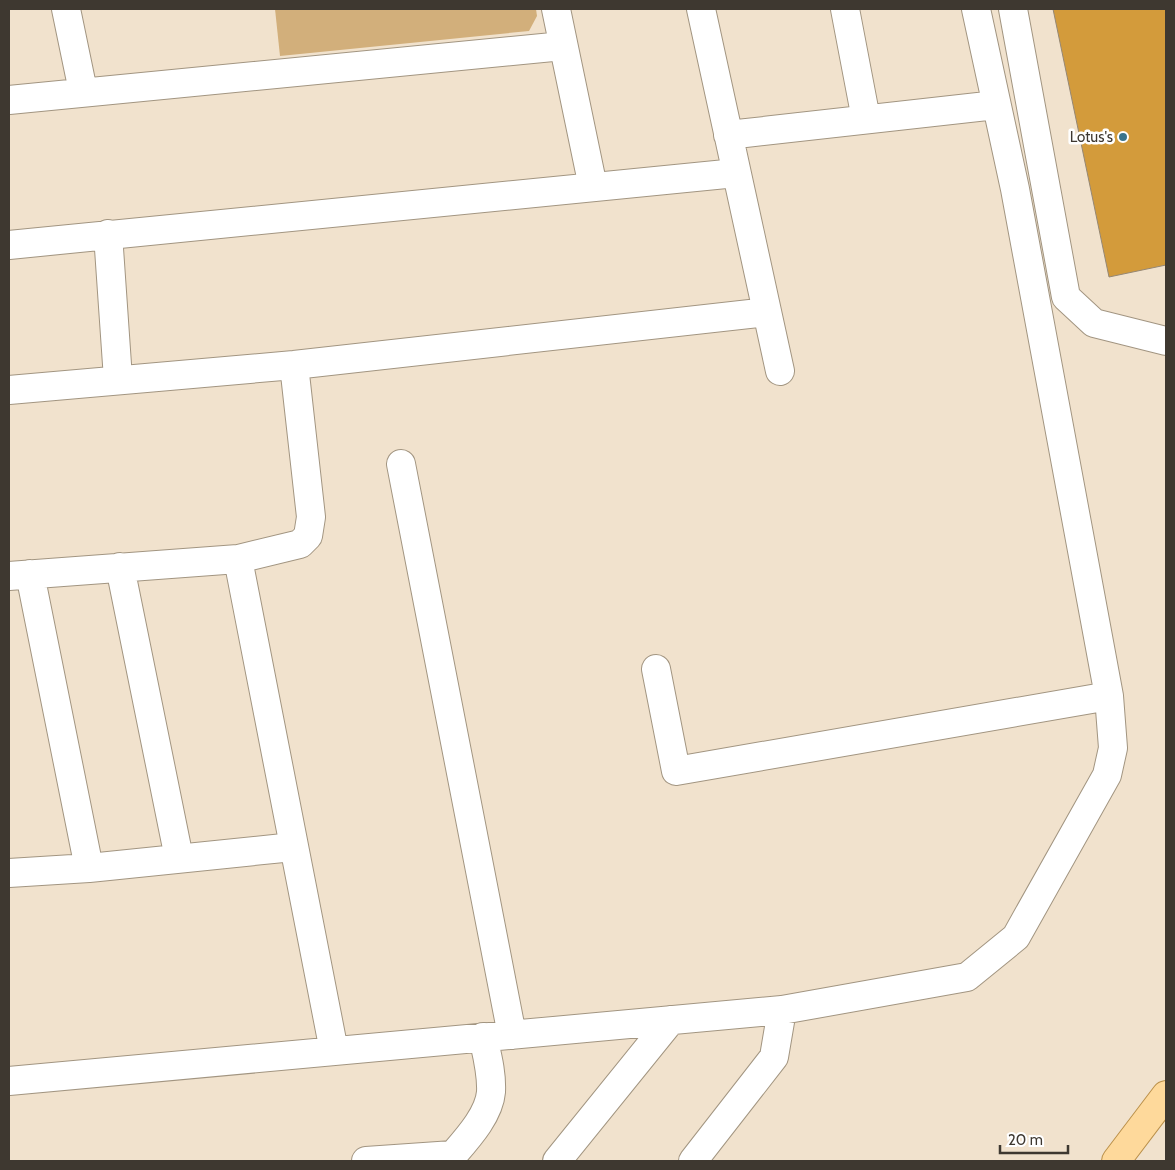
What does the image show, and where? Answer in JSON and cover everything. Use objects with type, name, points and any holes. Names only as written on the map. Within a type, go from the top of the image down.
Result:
[{"type":"main road","points":[[1116,1161],[1166,1095]]},
{"type":"street","points":[[66,9],[83,91]]},
{"type":"street","points":[[556,9],[593,187]]},
{"type":"street","points":[[701,9],[780,372]]},
{"type":"street","points":[[845,9],[866,120]]},
{"type":"street","points":[[9,1081],[782,1010],[967,977],[1016,937],[1107,776],[1113,748],[1109,696],[1015,190],[976,9]]},
{"type":"street","points":[[1013,9],[1066,297],[1094,323],[1166,341]]},
{"type":"street","points":[[9,100],[83,91],[563,46]]},
{"type":"street","points":[[728,135],[996,105]]},
{"type":"street","points":[[9,244],[736,173]]},
{"type":"street","points":[[1015,190],[1045,184]]},
{"type":"street","points":[[108,234],[118,379]]},
{"type":"street","points":[[9,390],[294,365],[767,312]]},
{"type":"street","points":[[89,868],[19,575],[238,558],[300,544],[308,536],[311,527],[294,365]]},
{"type":"street","points":[[401,464],[512,1035]]},
{"type":"street","points":[[238,558],[334,1051]]},
{"type":"street","points":[[120,567],[179,858]]},
{"type":"street","points":[[656,669],[676,771],[1109,696]]},
{"type":"street","points":[[9,872],[89,868],[293,846]]},
{"type":"street","points":[[693,1161],[774,1056],[782,1010]]},
{"type":"street","points":[[557,1161],[670,1020]]},
{"type":"street","points":[[366,1161],[451,1158],[480,1119],[491,1094],[490,1070],[483,1037]]},
{"type":"shaded area","points":[[275,9],[536,9],[537,16],[529,31],[280,56]]},
{"type":"building","name":"Lotus's","points":[[1053,9],[1166,9],[1166,265],[1109,277]]},
{"type":"place","name":"Lotus's","points":[[1123,137]]}]
